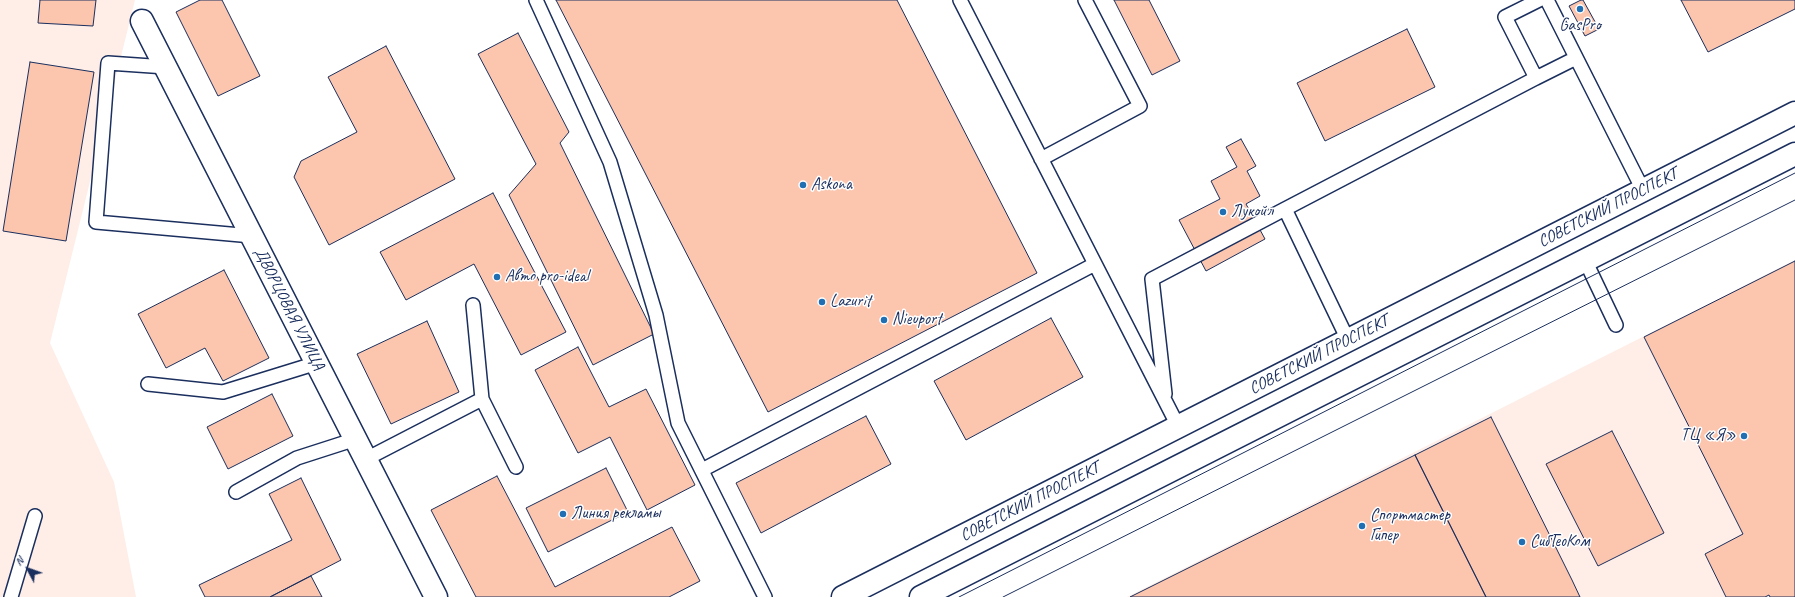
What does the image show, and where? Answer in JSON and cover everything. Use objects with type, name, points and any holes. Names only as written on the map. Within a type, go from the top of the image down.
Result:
[{"type":"main road","name":"ДВОРЦОВАЯ УЛИЦА","points":[[142,21],[436,597]]},
{"type":"main road","name":"СОВЕТСКИЙ ПРОСПЕКТ","points":[[843,597],[1795,113]]},
{"type":"main road","name":"СОВЕТСКИЙ ПРОСПЕКТ","points":[[921,597],[1795,154]]},
{"type":"lane","points":[[536,0],[610,162],[656,315],[678,423],[765,597]]},
{"type":"lane","points":[[960,0],[1178,426]]},
{"type":"lane","points":[[1041,159],[1140,106],[1085,0]]},
{"type":"lane","points":[[1536,78],[1505,18],[1539,0]]},
{"type":"lane","points":[[1547,0],[1643,190]]},
{"type":"lane","points":[[1165,402],[1152,279],[1576,58]]},
{"type":"lane","points":[[166,67],[108,63],[96,222],[252,236]]},
{"type":"lane","points":[[1285,209],[1348,340]]},
{"type":"lane","points":[[1585,260],[1616,325]]},
{"type":"lane","points":[[702,470],[1095,264]]},
{"type":"lane","points":[[473,305],[482,399],[516,467]]},
{"type":"lane","points":[[148,384],[223,392],[317,363]]},
{"type":"lane","points":[[366,459],[482,399]]},
{"type":"lane","points":[[236,492],[297,458],[356,439]]},
{"type":"lane","points":[[11,597],[36,516]]},
{"type":"shaded area","points":[[0,0],[135,0],[50,343],[114,482],[136,597],[0,597]]},
{"type":"shaded area","points":[[1795,260],[1795,597],[1127,597]]},
{"type":"building","points":[[40,0],[96,0],[93,26],[38,23]]},
{"type":"building","points":[[200,0],[222,0],[260,76],[218,96],[176,12]]},
{"type":"building","points":[[556,0],[897,0],[1037,273],[768,412]]},
{"type":"building","points":[[1114,0],[1149,0],[1180,61],[1152,75]]},
{"type":"building","points":[[1583,0],[1599,29],[1585,36],[1569,6]]},
{"type":"building","points":[[1681,0],[1795,0],[1795,9],[1708,52]]},
{"type":"building","points":[[1407,29],[1435,87],[1325,141],[1297,83]]},
{"type":"building","points":[[518,33],[569,132],[560,143],[654,334],[593,365],[509,195],[536,164],[478,54]]},
{"type":"building","points":[[386,46],[455,179],[329,245],[294,177],[301,161],[357,132],[328,77]]},
{"type":"building","points":[[30,62],[94,72],[66,241],[3,231]]},
{"type":"building","name":"Лукойл","points":[[1241,139],[1256,166],[1247,171],[1260,196],[1246,204],[1265,239],[1206,271],[1179,220],[1220,199],[1211,181],[1237,167],[1226,147]]},
{"type":"building","points":[[493,193],[566,332],[521,355],[474,264],[406,300],[380,252]]},
{"type":"building","name":"ТЦ «Я»","points":[[1795,261],[1795,597],[1770,597],[1769,595],[1765,597],[1726,597],[1705,554],[1743,534],[1644,337]]},
{"type":"building","points":[[224,270],[269,358],[223,381],[205,348],[166,368],[138,314]]},
{"type":"building","points":[[1051,318],[1083,377],[966,440],[934,381]]},
{"type":"building","points":[[427,321],[459,392],[391,424],[357,354]]},
{"type":"building","points":[[578,347],[609,407],[646,389],[695,485],[647,510],[610,437],[578,453],[535,370]]},
{"type":"building","points":[[272,394],[293,436],[228,469],[207,427]]},
{"type":"building","points":[[866,416],[891,464],[761,533],[736,483]]},
{"type":"building","points":[[1491,417],[1580,597],[1486,597],[1415,455]]},
{"type":"building","points":[[1612,431],[1664,533],[1598,566],[1546,464]]},
{"type":"building","name":"Спортмастер Гипер","points":[[1415,455],[1486,597],[1130,597]]},
{"type":"building","points":[[606,468],[628,512],[548,552],[526,508]]},
{"type":"building","points":[[497,476],[555,587],[672,527],[700,581],[669,597],[476,597],[431,510]]},
{"type":"building","points":[[301,478],[341,560],[270,597],[205,597],[199,585],[292,540],[269,494]]},
{"type":"building","points":[[311,576],[322,597],[270,597]]},
{"type":"tram line","points":[[959,597],[1795,173]]},
{"type":"tram line","points":[[1003,597],[1795,200]]},
{"type":"place","name":"GasPro","points":[[1580,9]]},
{"type":"place","name":"Askona","points":[[803,185]]},
{"type":"place","name":"Лукойл","points":[[1223,212]]},
{"type":"place","name":"Авто pro-ideal","points":[[497,277]]},
{"type":"place","name":"Lazurit","points":[[822,302]]},
{"type":"place","name":"Nieuport","points":[[884,320]]},
{"type":"place","name":"ТЦ «Я»","points":[[1744,436]]},
{"type":"place","name":"Линия рекламы","points":[[563,514]]},
{"type":"place","name":"Спортмастер Гипер","points":[[1362,526]]},
{"type":"place","name":"СибГеоКом","points":[[1522,542]]}]
